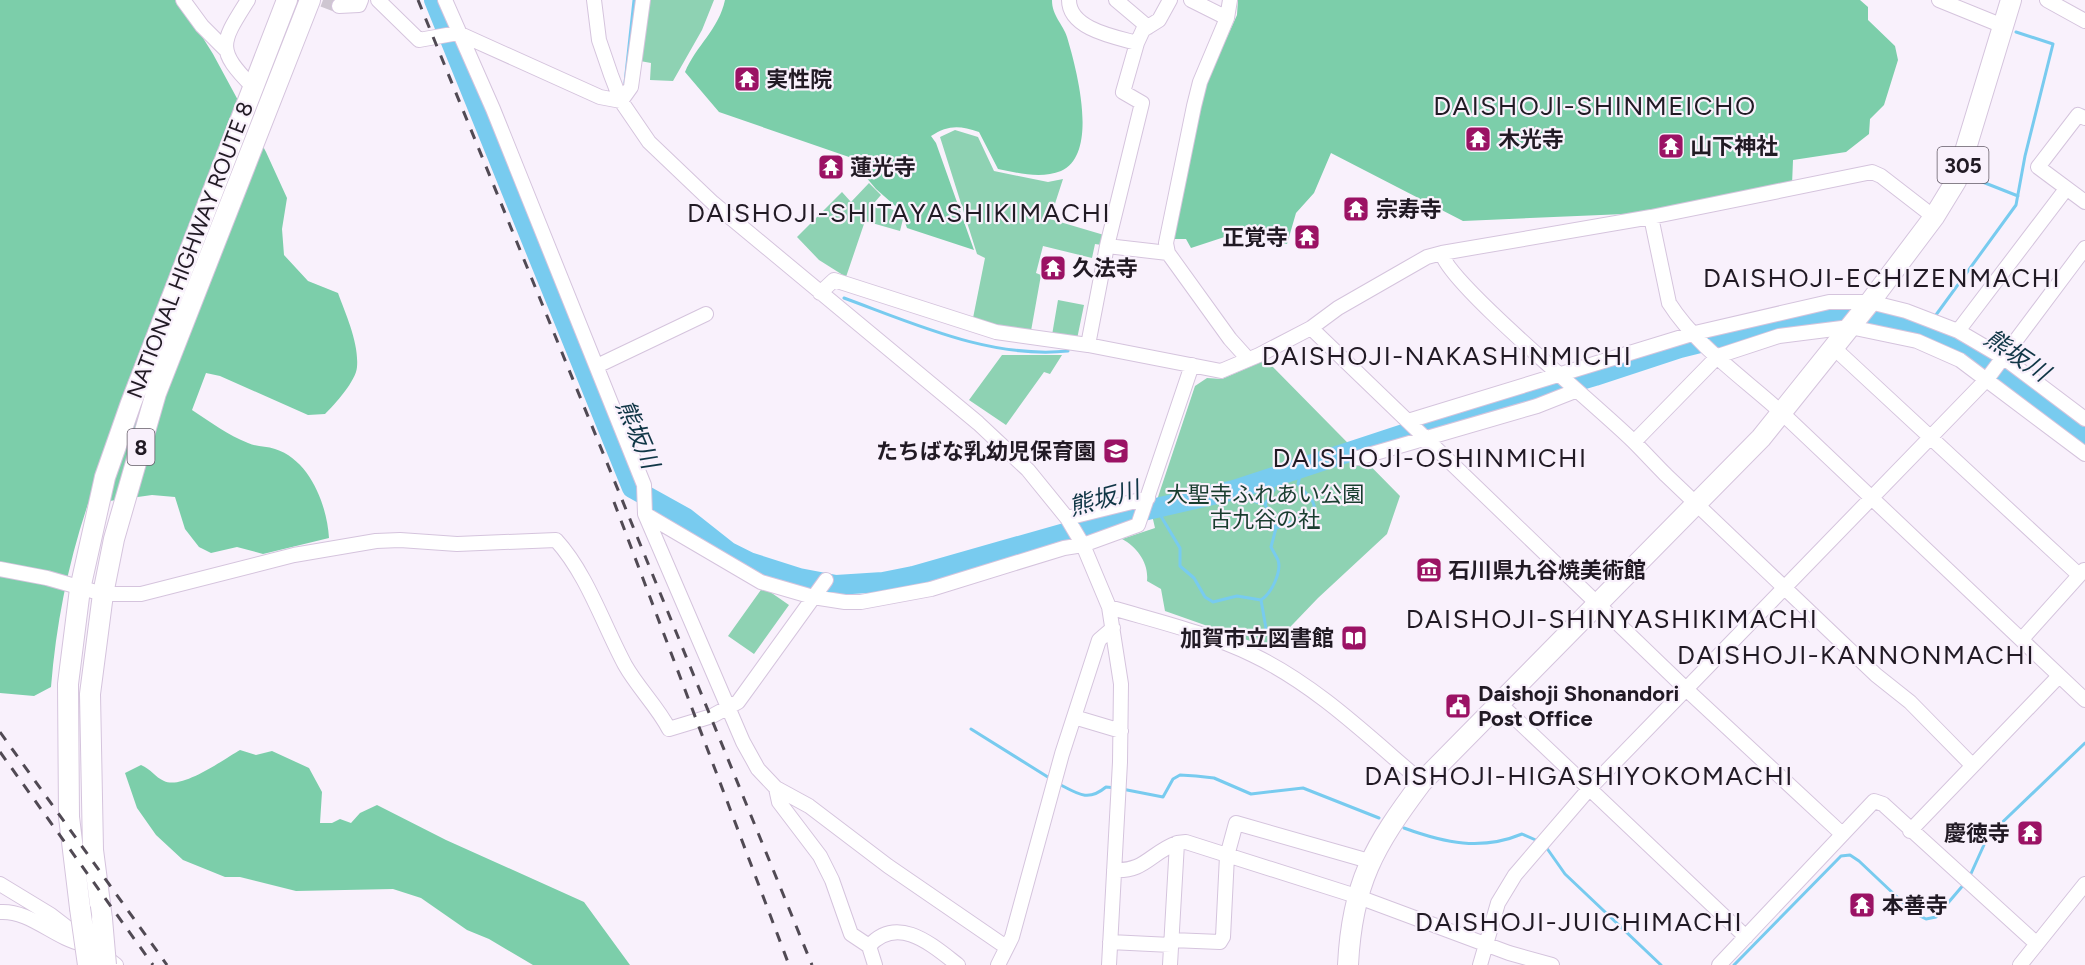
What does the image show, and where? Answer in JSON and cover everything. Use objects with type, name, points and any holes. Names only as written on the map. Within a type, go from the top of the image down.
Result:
[{"type":"highway","name":"NATIONAL HIGHWAY ROUTE 8","points":[[88,955],[72,851],[68,758],[68,684],[80,589],[105,477],[130,403],[287,0]]},
{"type":"highway","name":"NATIONAL HIGHWAY ROUTE 8","points":[[106,965],[93,850],[90,694],[103,594],[114,539],[156,393],[310,0]]},
{"type":"highway","name":"305","points":[[1348,965],[1350,930],[1356,896],[1369,861],[1388,828],[1422,782],[1782,414],[1934,217],[1949,195],[1962,165],[2011,0]]},
{"type":"street","points":[[183,0],[202,26],[226,50],[232,66],[254,87]]},
{"type":"street","points":[[226,50],[230,29],[248,0]]},
{"type":"street","points":[[339,6],[359,5],[361,0]]},
{"type":"street","points":[[378,0],[419,40],[451,33],[600,97],[621,101]]},
{"type":"street","points":[[445,0],[451,33],[493,109],[644,485],[645,511],[743,742],[758,769],[776,788],[809,806],[888,866],[1006,947]]},
{"type":"street","points":[[594,0],[600,40],[621,101],[649,142],[673,169],[978,423],[1028,470],[1068,520],[1083,545],[1109,607],[1121,684],[1121,731],[1109,965]]},
{"type":"street","points":[[621,101],[631,87],[643,0]]},
{"type":"street","points":[[1069,0],[1070,10],[1082,22],[1137,44]]},
{"type":"street","points":[[1116,0],[1148,27]]},
{"type":"street","points":[[1088,345],[1107,246],[1142,103],[1123,92],[1140,33],[1159,20],[1170,0]]},
{"type":"street","points":[[1191,0],[1227,18]]},
{"type":"street","points":[[1230,0],[1227,18],[1200,82],[1167,234],[1168,253],[1230,339],[1248,359]]},
{"type":"street","points":[[1939,0],[2003,26]]},
{"type":"street","points":[[2047,0],[2085,21]]},
{"type":"street","points":[[2085,118],[2078,115],[2038,167],[2085,202]]},
{"type":"street","points":[[820,293],[834,280],[996,333],[1088,345],[1221,371],[1311,328],[1338,308],[1406,268],[1427,257],[1442,253],[1651,217],[1872,172],[1881,176],[1934,217]]},
{"type":"street","points":[[1958,332],[2066,189]]},
{"type":"street","points":[[1651,217],[1668,303],[1714,353],[1782,414],[2085,700]]},
{"type":"street","points":[[1107,246],[1168,253]]},
{"type":"street","points":[[1480,965],[1484,944],[1498,903],[1515,875],[1589,789],[1786,589],[1930,436],[1989,377],[2085,248]]},
{"type":"street","points":[[1442,253],[1443,260],[1459,278],[1560,378],[1634,442],[1876,675],[1910,702],[1972,765]]},
{"type":"street","points":[[1410,423],[1697,335],[1829,302],[1860,314],[1899,336],[1935,348],[1971,366],[1989,377],[2085,454]]},
{"type":"street","points":[[1634,442],[1714,353],[1860,314],[1906,311],[1958,332],[2003,359],[2085,419]]},
{"type":"street","points":[[597,366],[706,314]]},
{"type":"street","points":[[1311,328],[1687,690],[1841,833]]},
{"type":"street","points":[[1834,348],[2082,572],[2022,639]]},
{"type":"street","points":[[645,511],[761,582],[813,597],[861,603],[931,589],[1064,548],[1083,545],[1138,525],[1192,365]]},
{"type":"street","points":[[1358,458],[1538,406],[1575,391]]},
{"type":"street","points":[[1068,520],[1147,500]]},
{"type":"street","points":[[0,569],[47,578],[103,594],[141,594],[294,555],[376,541],[400,540],[457,544],[556,540],[570,555],[626,667],[641,691],[659,710],[669,729],[712,716],[738,702],[826,580]]},
{"type":"street","points":[[1109,607],[1245,651],[1271,664],[1304,685],[1422,782]]},
{"type":"street","points":[[998,965],[1027,888],[1074,717],[1100,640],[1113,628]]},
{"type":"street","points":[[1910,831],[2059,676]]},
{"type":"street","points":[[1499,703],[1746,937]]},
{"type":"street","points":[[1074,717],[1121,731]]},
{"type":"street","points":[[776,788],[779,802],[820,856],[832,880],[851,934],[869,946],[875,965]]},
{"type":"street","points":[[1719,965],[1841,833],[1874,801],[1883,804],[1910,831],[2037,944]]},
{"type":"street","points":[[1110,942],[1220,942],[1223,937],[1227,856],[1236,823],[1369,861]]},
{"type":"street","points":[[1114,870],[1129,871],[1140,867],[1151,856],[1177,843],[1186,842],[1356,896],[1484,944],[1552,965]]},
{"type":"street","points":[[1170,965],[1177,843]]},
{"type":"street","points":[[0,884],[51,915],[88,955]]},
{"type":"street","points":[[2020,965],[2085,884]]},
{"type":"street","points":[[0,912],[34,920],[88,955],[116,965]]},
{"type":"street","points":[[869,946],[875,940],[896,930],[906,932],[958,965]]},
{"type":"green space","points":[[0,0],[177,0],[183,6],[213,54],[266,152],[287,198],[282,229],[284,255],[308,281],[338,293],[351,329],[357,358],[356,373],[353,379],[325,414],[308,415],[220,376],[206,373],[192,410],[241,440],[275,449],[298,463],[307,473],[320,498],[328,525],[329,538],[263,554],[237,547],[211,553],[199,547],[185,529],[175,497],[152,495],[88,504],[74,549],[64,594],[51,687],[34,696],[0,693]]},
{"type":"green space","points":[[648,0],[714,0],[702,30],[673,81],[650,80],[651,63],[640,61]]},
{"type":"green space","points":[[725,0],[1052,0],[1054,11],[1067,37],[1079,88],[1082,109],[1080,147],[1073,162],[1061,171],[1046,175],[1030,174],[998,169],[979,132],[954,127],[937,132],[931,136],[936,143],[974,250],[907,228],[901,211],[876,189],[849,157],[719,112],[685,72],[718,20]]},
{"type":"green space","points":[[1238,0],[1860,0],[1868,7],[1868,20],[1895,46],[1898,60],[1884,105],[1870,119],[1869,134],[1846,152],[1793,160],[1792,185],[1648,213],[1463,221],[1331,153],[1314,193],[1296,213],[1287,244],[1275,241],[1261,225],[1191,248],[1186,239],[1175,239],[1172,230],[1201,95],[1237,15]]},
{"type":"green space","points":[[955,130],[978,137],[994,171],[1048,182],[1063,179],[1050,219],[1104,235],[1102,245],[1095,244],[1092,258],[1043,246],[1036,273],[1041,275],[1031,331],[996,326],[973,318],[985,258],[977,254],[940,137]]},
{"type":"green space","points":[[869,183],[881,195],[874,203],[899,212],[903,219],[900,231],[865,221],[846,277],[819,260],[797,237],[842,192],[851,202]]},
{"type":"green space","points":[[1058,300],[1084,305],[1077,339],[1052,335]]},
{"type":"green space","points":[[1002,355],[1062,355],[1050,374],[1044,372],[1006,425],[969,400]]},
{"type":"green space","name":"大聖寺ふれあい公園 古九谷の社","points":[[1266,360],[1400,496],[1387,534],[1318,598],[1270,648],[1165,611],[1161,589],[1147,581],[1146,568],[1141,556],[1133,546],[1122,539],[1155,528],[1152,515],[1195,386],[1207,378],[1222,379]]},
{"type":"green space","points":[[763,587],[789,605],[754,654],[728,636]]},
{"type":"green space","points":[[240,750],[256,755],[272,751],[309,768],[322,792],[320,823],[332,823],[340,819],[351,823],[360,813],[377,805],[446,840],[584,902],[630,965],[533,965],[489,939],[467,930],[421,898],[393,889],[296,891],[240,877],[225,877],[183,860],[156,835],[137,808],[125,773],[141,765],[164,781],[172,783],[192,778]]},
{"type":"waterway","name":"熊坂川","points":[[434,0],[632,488],[686,518],[729,552],[749,562],[799,578],[836,585],[883,582],[913,576],[1139,512],[1234,490],[1443,421],[1680,348],[1793,320],[1823,315],[1853,314],[1899,323],[1980,357],[2085,435]]},
{"type":"waterway","points":[[625,83],[634,0]]},
{"type":"waterway","points":[[1933,319],[2016,205],[2025,156],[2053,44],[2016,32]]},
{"type":"waterway","points":[[1975,179],[2018,196]]},
{"type":"waterway","points":[[844,298],[926,328],[982,345],[1039,352],[1068,351]]},
{"type":"waterway","points":[[1926,334],[1930,325]]},
{"type":"waterway","points":[[1261,600],[1272,588],[1277,576],[1278,560],[1271,547],[1276,528],[1312,515],[1314,510],[1311,498],[1298,484],[1302,468]]},
{"type":"waterway","points":[[1265,504],[1274,490],[1269,479]]},
{"type":"waterway","points":[[1241,487],[1250,499],[1265,504],[1276,528]]},
{"type":"waterway","points":[[1156,508],[1180,548],[1180,566],[1194,578],[1205,597],[1213,602],[1237,596],[1261,600],[1267,634]]},
{"type":"waterway","points":[[971,729],[1051,779]]},
{"type":"waterway","points":[[1969,878],[1988,836],[2085,743]]},
{"type":"waterway","points":[[1122,789],[1163,797],[1173,779],[1180,775],[1214,778],[1251,794],[1303,788],[1379,818]]},
{"type":"waterway","points":[[1059,784],[1083,795],[1100,792],[1106,787],[1116,788]]},
{"type":"waterway","points":[[1404,828],[1434,838],[1463,843],[1492,842],[1522,834],[1538,841]]},
{"type":"waterway","points":[[1546,847],[1565,874],[1661,965]]},
{"type":"waterway","points":[[1734,965],[1841,856],[1850,855],[1859,861],[1914,913],[1926,919],[1936,917],[1965,883]]},
{"type":"tunnel","points":[[323,0],[339,6]]},
{"type":"railway","points":[[418,0],[812,965]]},
{"type":"railway","points":[[614,502],[789,965]]},
{"type":"railway","points":[[0,732],[167,965]]},
{"type":"railway","points":[[0,752],[153,965]]},
{"type":"place","name":"実性院","points":[[747,79]]},
{"type":"place","name":"木光寺","points":[[1478,139]]},
{"type":"place","name":"山下神社","points":[[1671,146]]},
{"type":"place","name":"蓮光寺","points":[[831,167]]},
{"type":"place","name":"宗寿寺","points":[[1356,209]]},
{"type":"place","name":"正覚寺","points":[[1307,237]]},
{"type":"place","name":"久法寺","points":[[1053,268]]},
{"type":"place","name":"たちばな乳幼児保育園","points":[[1116,451]]},
{"type":"place","name":"石川県九谷焼美術館","points":[[1429,570]]},
{"type":"place","name":"加賀市立図書館","points":[[1354,638]]},
{"type":"place","name":"Daishoji Shonandori Post Office","points":[[1458,706]]},
{"type":"place","name":"慶徳寺","points":[[2030,833]]},
{"type":"place","name":"本善寺","points":[[1862,905]]},
{"type":"district","name":"DAISHOJI-SHINMEICHO","points":[[1595,106]]},
{"type":"district","name":"DAISHOJI-SHITAYASHIKIMACHI","points":[[899,213]]},
{"type":"district","name":"DAISHOJI-ECHIZENMACHI","points":[[1882,278]]},
{"type":"district","name":"DAISHOJI-NAKASHINMICHI","points":[[1447,356]]},
{"type":"district","name":"DAISHOJI-OSHINMICHI","points":[[1430,458]]},
{"type":"district","name":"DAISHOJI-SHINYASHIKIMACHI","points":[[1612,619]]},
{"type":"district","name":"DAISHOJI-KANNONMACHI","points":[[1856,655]]},
{"type":"district","name":"DAISHOJI-HIGASHIYOKOMACHI","points":[[1579,776]]},
{"type":"district","name":"DAISHOJI-JUICHIMACHI","points":[[1579,922]]}]
